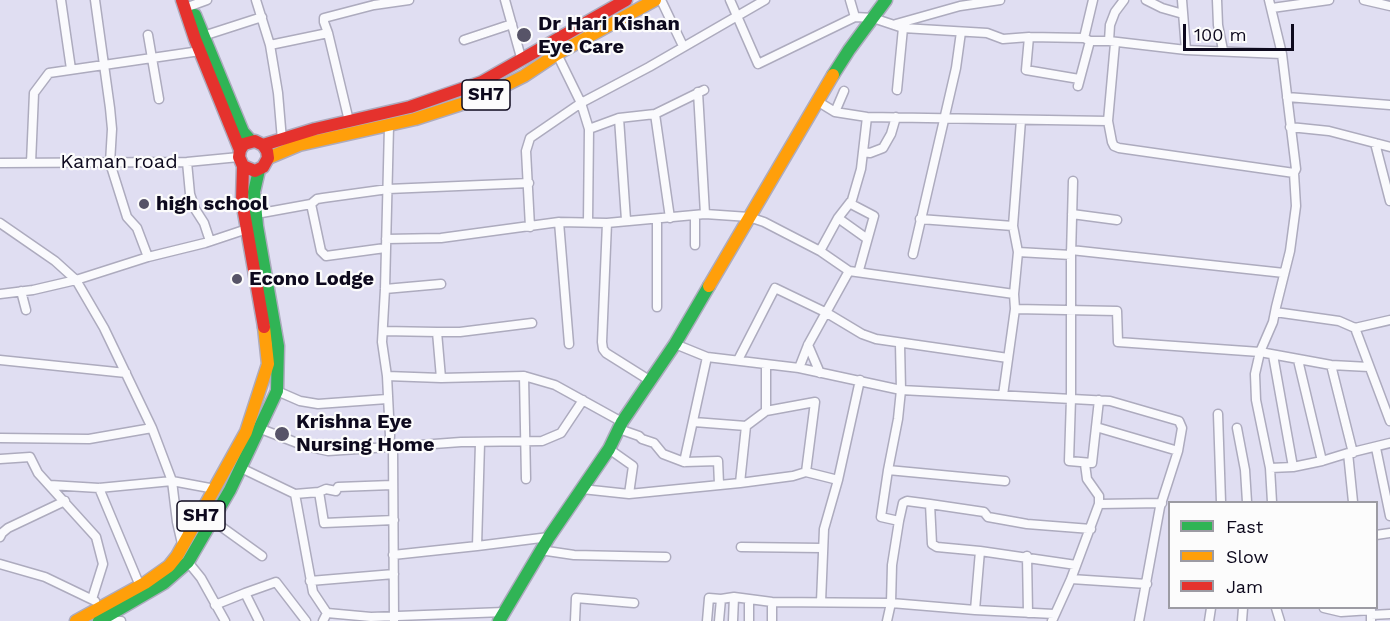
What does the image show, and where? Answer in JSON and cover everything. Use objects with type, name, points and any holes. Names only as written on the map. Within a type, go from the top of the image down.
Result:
[{"type":"main road","name":"SH7","points":[[76,621],[140,586],[169,566],[183,548],[246,432],[268,364],[241,190],[240,157],[244,144],[282,140],[349,120],[386,113],[444,97],[482,82],[522,61],[626,0]]},
{"type":"main road","name":"SH7","points":[[99,621],[164,583],[188,562],[241,468],[277,391],[278,346],[254,192],[259,170],[268,158],[298,145],[389,126],[448,110],[480,98],[524,76],[557,54],[655,0]]},
{"type":"main road","points":[[501,617],[540,550],[609,449],[620,426],[675,344],[817,101],[849,50],[886,0]]},
{"type":"main road","points":[[187,3],[240,157],[250,170],[259,170]]},
{"type":"main road","points":[[200,42],[243,132],[267,151],[268,158]]},
{"type":"street","points":[[61,0],[71,69]]},
{"type":"street","points":[[95,0],[112,129],[110,163],[127,218],[137,228],[148,257]]},
{"type":"street","points":[[187,3],[207,0]]},
{"type":"street","points":[[256,0],[270,45],[278,93],[282,140]]},
{"type":"street","points":[[349,120],[324,18],[374,5],[409,0]]},
{"type":"street","points":[[505,0],[522,61]]},
{"type":"street","points":[[661,0],[683,46]]},
{"type":"street","points":[[730,0],[758,64],[855,17],[873,18],[899,26],[987,33],[1003,39],[1029,37],[1087,40],[1186,50],[1282,54]]},
{"type":"street","points":[[530,227],[526,151],[530,138],[581,103],[765,0]]},
{"type":"street","points":[[850,0],[855,17]]},
{"type":"street","points":[[899,26],[960,6],[1000,0]]},
{"type":"street","points":[[1029,37],[1026,70],[1078,83],[1093,0]]},
{"type":"street","points":[[1124,0],[1113,18],[1108,121],[1114,146],[1294,173]]},
{"type":"street","points":[[1146,0],[1162,8],[1183,14]]},
{"type":"street","points":[[1182,0],[1186,50]]},
{"type":"street","points":[[1217,0],[1218,25],[1223,50]]},
{"type":"street","points":[[1272,501],[1270,468],[1256,400],[1255,374],[1260,352],[1273,322],[1284,273],[1296,207],[1294,173],[1296,169],[1282,54],[1271,4],[1329,0]]},
{"type":"street","points":[[1364,0],[1390,6]]},
{"type":"street","points":[[30,163],[34,93],[49,73],[154,58],[262,16]]},
{"type":"street","points":[[464,40],[512,24]]},
{"type":"street","points":[[897,90],[899,26]]},
{"type":"street","points":[[913,254],[956,68],[961,32]]},
{"type":"street","points":[[270,45],[328,33]]},
{"type":"street","points":[[148,35],[154,58],[159,99]]},
{"type":"street","points":[[557,54],[581,103],[589,129],[588,222]]},
{"type":"street","points":[[589,129],[619,118],[654,114],[701,91],[705,214]]},
{"type":"street","points":[[836,112],[844,91]]},
{"type":"street","points":[[1287,97],[1390,105]]},
{"type":"street","points":[[817,101],[836,112],[867,117],[1108,121]]},
{"type":"street","points":[[654,114],[670,218]]},
{"type":"street","points":[[820,251],[838,218],[851,204],[861,169],[867,117]]},
{"type":"street","points":[[863,152],[870,153],[883,148],[891,134],[896,117]]},
{"type":"street","points":[[619,118],[626,220]]},
{"type":"street","points":[[1003,395],[1015,309],[1018,252],[1013,226],[1021,120]]},
{"type":"street","points":[[389,126],[383,331],[394,520],[394,619]]},
{"type":"street","points":[[1290,127],[1329,131],[1390,147]]},
{"type":"street","points":[[1375,143],[1390,201]]},
{"type":"street","name":"Kaman road","points":[[0,163],[187,162],[240,157]]},
{"type":"street","points":[[187,162],[190,194],[210,241]]},
{"type":"street","points":[[1073,181],[1069,461],[1092,463],[1099,400]]},
{"type":"street","points":[[256,214],[311,204],[317,199],[388,189],[529,183]]},
{"type":"street","points":[[311,204],[321,251],[326,256],[385,243],[559,222],[608,223],[705,214],[749,217],[820,251],[849,270],[1014,294]]},
{"type":"street","points":[[851,204],[874,216],[866,238],[859,270]]},
{"type":"street","points":[[1072,214],[1117,220]]},
{"type":"street","points":[[695,216],[695,245]]},
{"type":"street","points":[[838,218],[866,238]]},
{"type":"street","points":[[657,219],[657,307]]},
{"type":"street","points":[[920,219],[1013,226]]},
{"type":"street","points":[[559,222],[569,344]]},
{"type":"street","points":[[0,223],[55,261],[76,280],[104,328],[152,428],[172,481],[183,548]]},
{"type":"street","points":[[608,223],[603,349],[649,380]]},
{"type":"street","points":[[0,294],[76,280],[148,257],[247,230]]},
{"type":"street","points":[[1018,252],[1071,253],[1284,273]]},
{"type":"street","points":[[799,368],[808,345],[849,270]]},
{"type":"street","points":[[385,289],[441,284]]},
{"type":"street","points":[[738,360],[775,288],[827,313],[861,334],[900,344],[1008,358]]},
{"type":"street","points":[[21,291],[26,310]]},
{"type":"street","points":[[1015,309],[1117,311],[1118,342],[1260,352],[1331,365],[1369,366]]},
{"type":"street","points":[[1275,312],[1339,321],[1355,328],[1390,320]]},
{"type":"street","points":[[383,331],[460,332],[532,323]]},
{"type":"street","points":[[1355,328],[1390,421]]},
{"type":"street","points":[[437,332],[441,378]]},
{"type":"street","points":[[675,344],[707,357],[799,368],[901,390],[1110,401],[1179,421],[1182,428],[1178,450],[1139,621]]},
{"type":"street","points":[[899,521],[881,517],[898,419],[901,390],[900,344]]},
{"type":"street","points":[[808,345],[820,373]]},
{"type":"street","points":[[1273,355],[1293,467]]},
{"type":"street","points":[[684,462],[707,357]]},
{"type":"street","points":[[0,360],[126,373]]},
{"type":"street","points":[[1298,360],[1322,461]]},
{"type":"street","points":[[766,364],[766,411]]},
{"type":"street","points":[[1331,365],[1350,453],[1353,501]]},
{"type":"street","points":[[387,376],[441,378],[524,376],[555,385],[583,400],[642,440],[654,443],[663,454],[684,462],[718,461],[719,484]]},
{"type":"street","points":[[524,376],[526,479]]},
{"type":"street","points":[[821,602],[824,529],[838,480],[860,380]]},
{"type":"street","points":[[277,391],[300,401],[318,404],[387,399]]},
{"type":"street","points":[[261,429],[328,452],[461,442],[542,441],[561,433],[583,400]]},
{"type":"street","points":[[694,422],[746,426],[766,411],[815,402],[806,472]]},
{"type":"street","points":[[1218,414],[1221,501]]},
{"type":"street","points":[[740,483],[746,426]]},
{"type":"street","points":[[1096,427],[1178,450]]},
{"type":"street","points":[[0,438],[89,439],[152,428]]},
{"type":"street","points":[[1237,428],[1248,501]]},
{"type":"street","points":[[477,546],[480,443]]},
{"type":"street","points":[[1270,468],[1293,467],[1322,461],[1390,443]]},
{"type":"street","points":[[1376,448],[1390,516]]},
{"type":"street","points":[[609,449],[633,466],[629,494]]},
{"type":"street","points":[[0,459],[30,457],[38,473],[96,537],[101,549],[103,564],[92,599]]},
{"type":"street","points":[[707,621],[708,597],[721,599],[734,597],[772,603],[891,603],[979,614],[1028,613],[1053,617],[1071,579],[1099,504],[1099,496],[1087,479],[1085,464]]},
{"type":"street","points":[[241,468],[294,494],[320,492],[326,489],[336,491],[338,487],[392,485]]},
{"type":"street","points":[[888,470],[1005,481]]},
{"type":"street","points":[[582,489],[629,494],[740,483],[794,476],[806,472],[838,480]]},
{"type":"street","points":[[50,485],[99,488],[172,481],[215,489]]},
{"type":"street","points":[[99,488],[140,586]]},
{"type":"street","points":[[320,492],[324,523],[394,520]]},
{"type":"street","points":[[294,494],[310,581],[325,617],[394,619],[501,617]]},
{"type":"street","points":[[0,537],[8,528],[65,501]]},
{"type":"street","points":[[888,621],[892,565],[903,503],[907,501],[984,512],[988,517],[1027,524],[1091,529]]},
{"type":"street","points":[[930,504],[932,544],[937,547],[1027,556],[1076,565]]},
{"type":"street","points":[[1099,504],[1164,506]]},
{"type":"street","points":[[212,520],[262,556]]},
{"type":"street","points":[[393,555],[549,537]]},
{"type":"street","points":[[741,547],[822,548]]},
{"type":"street","points":[[540,550],[574,555],[666,557]]},
{"type":"street","points":[[979,614],[980,551]]},
{"type":"street","points":[[1027,556],[1028,613]]},
{"type":"street","points":[[188,562],[201,578],[225,621]]},
{"type":"street","points":[[0,564],[45,578],[103,606]]},
{"type":"street","points":[[310,581],[394,574]]},
{"type":"street","points":[[1071,579],[1147,584]]},
{"type":"street","points":[[215,605],[276,582],[306,621]]},
{"type":"street","points":[[245,593],[259,621]]},
{"type":"street","points":[[733,621],[734,597]]},
{"type":"street","points":[[575,621],[576,598],[634,603]]},
{"type":"street","points":[[719,621],[721,599]]},
{"type":"street","points":[[749,600],[749,621]]},
{"type":"street","points":[[772,603],[772,621]]},
{"type":"street","points":[[1328,609],[1341,612],[1390,614]]},
{"type":"street","points":[[105,621],[121,621]]},
{"type":"traffic: fast","points":[[833,75],[886,0]]},
{"type":"traffic: fast","points":[[195,15],[243,132],[251,141]]},
{"type":"traffic: fast","points":[[99,621],[164,583],[188,562],[230,490],[277,391],[278,346],[257,226],[254,192],[259,170]]},
{"type":"traffic: fast","points":[[499,621],[549,537],[609,449],[622,422],[675,344],[709,286]]},
{"type":"traffic: slow","points":[[268,158],[299,145],[415,119],[480,98],[524,76],[557,54],[655,0]]},
{"type":"traffic: slow","points":[[709,286],[833,75]]},
{"type":"traffic: slow","points":[[76,621],[145,583],[169,566],[177,556],[246,432],[268,364],[264,327]]},
{"type":"traffic: jam","points":[[182,0],[195,39],[240,150]]},
{"type":"traffic: jam","points":[[263,145],[315,129],[410,107],[482,82],[626,0]]},
{"type":"traffic: jam","points":[[243,166],[255,171],[263,167],[268,158],[263,145],[255,141],[244,144],[239,157],[243,166],[242,201],[264,327]]},
{"type":"place","name":"Dr Hari Kishan Eye Care","points":[[524,35]]},
{"type":"place","name":"high school","points":[[144,204]]},
{"type":"place","name":"Econo Lodge","points":[[237,279]]},
{"type":"place","name":"Krishna Eye Nursing Home","points":[[282,434]]}]
